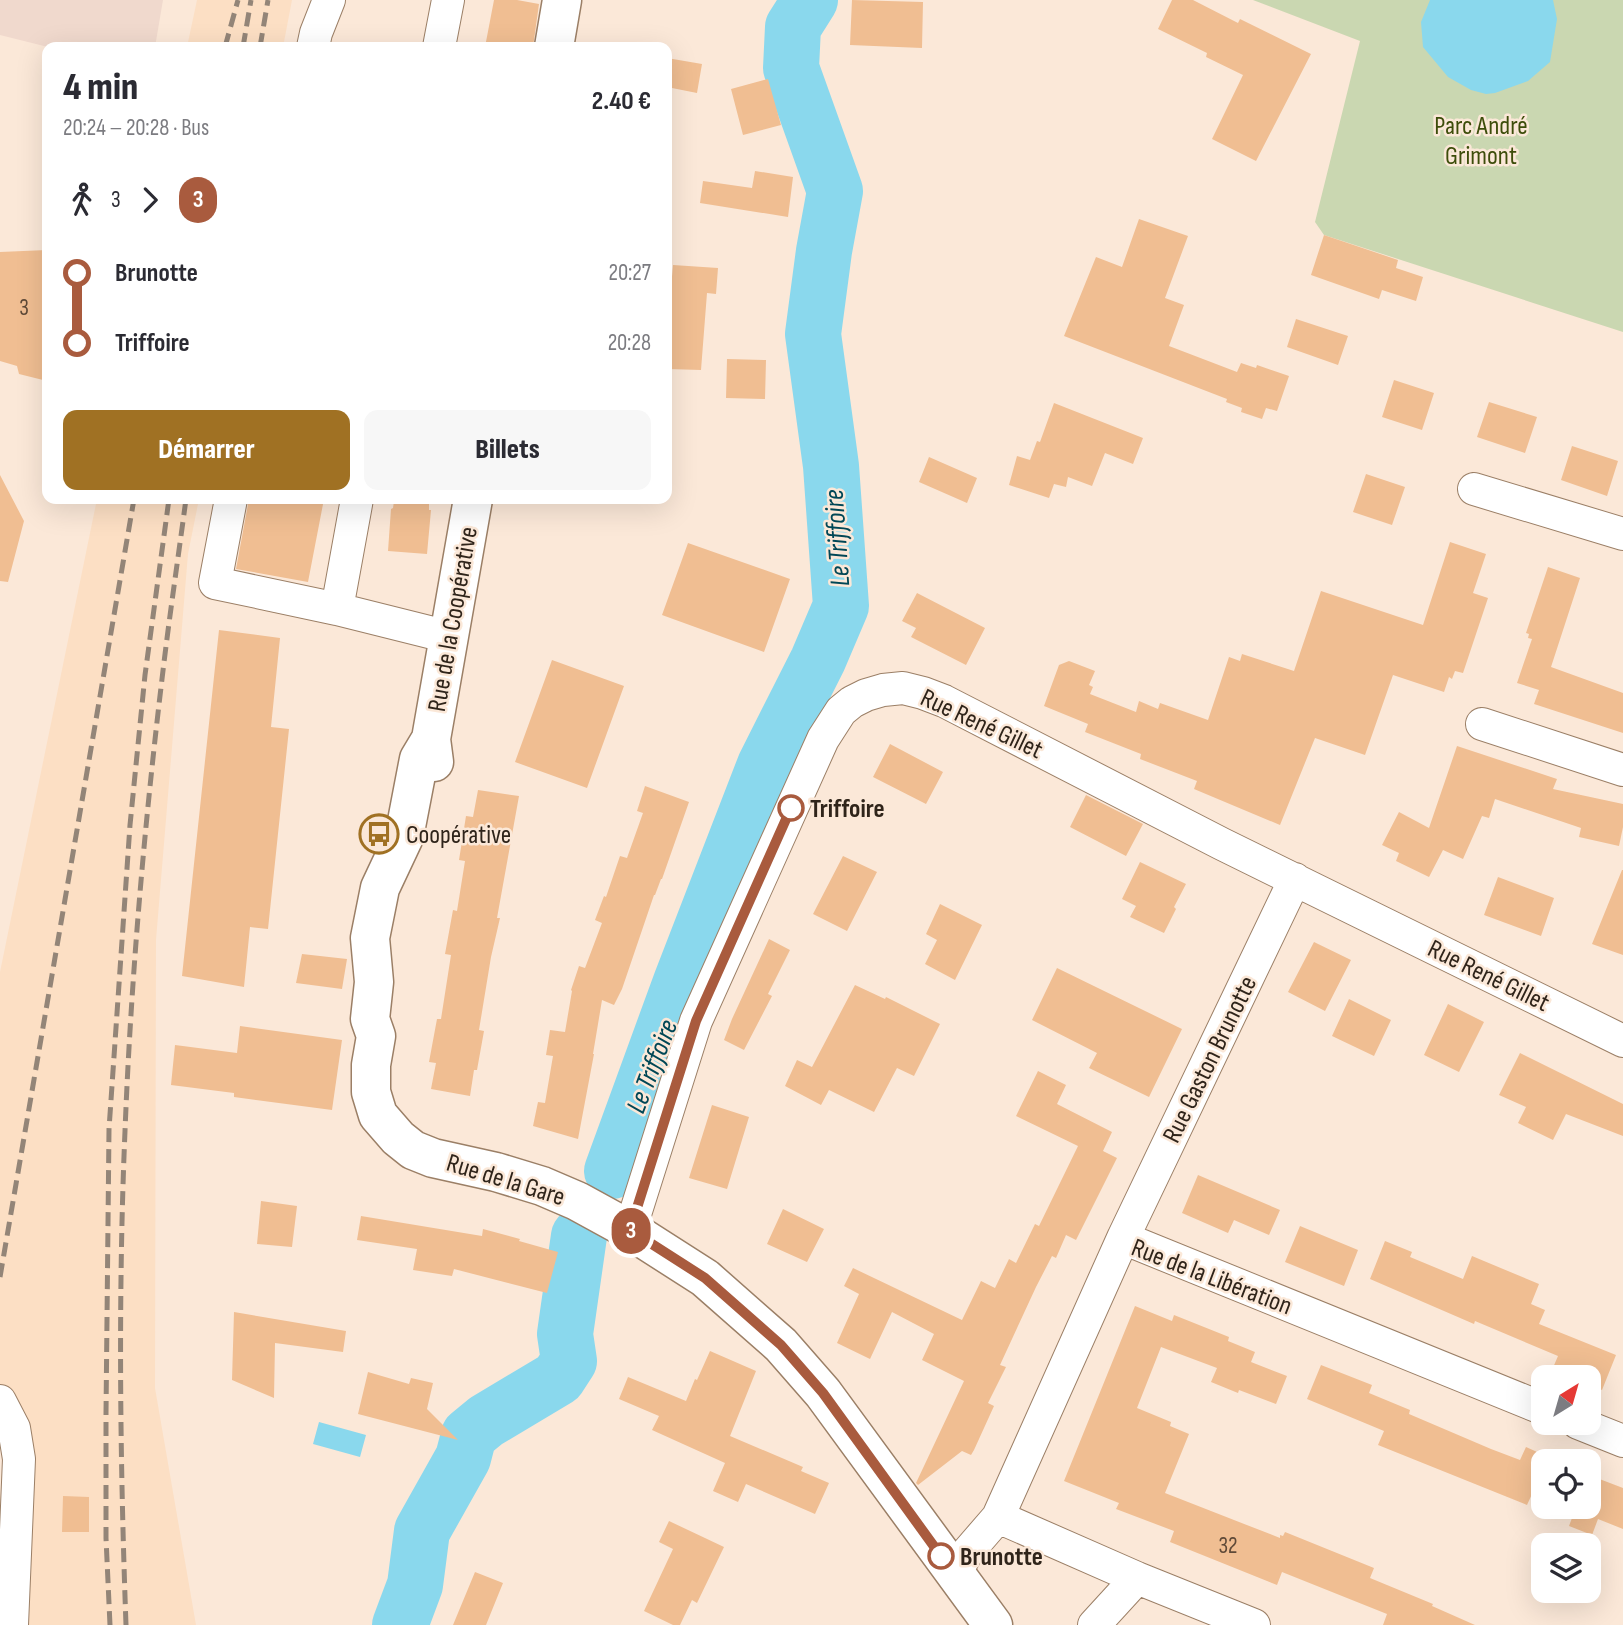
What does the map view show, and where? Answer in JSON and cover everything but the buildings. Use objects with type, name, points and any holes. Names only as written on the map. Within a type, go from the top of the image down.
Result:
[{"type":"street","points":[[314,42],[329,0]]},
{"type":"street","points":[[440,42],[448,0]]},
{"type":"street","points":[[555,42],[562,0]]},
{"type":"street","points":[[1474,489],[1623,534]]},
{"type":"street","points":[[229,504],[215,583],[449,637]]},
{"type":"street","points":[[337,609],[356,504]]},
{"type":"street","name":"Rue de la Coopérative","points":[[388,1128],[378,1115],[371,1091],[371,1065],[376,1036],[386,1023],[394,969],[389,929],[398,897],[414,864],[435,765],[431,739],[472,504]]},
{"type":"street","name":"Rue René Gillet","points":[[630,1230],[696,1021],[823,739],[841,711],[852,702],[883,690],[903,688],[944,701],[1222,844],[1623,1041]]},
{"type":"street","points":[[1482,724],[1623,770]]},
{"type":"street","name":"Rue Gaston Brunotte","points":[[1123,1238],[1295,879]]},
{"type":"street","name":"Rue de la Gare","points":[[388,1128],[413,1150],[433,1158],[496,1172],[577,1200],[705,1278],[781,1345],[823,1393],[993,1625]]},
{"type":"street","name":"Rue de la Libération","points":[[955,1574],[966,1554],[998,1517],[1123,1238],[1531,1404]]},
{"type":"street","points":[[0,1401],[14,1428],[19,1459],[12,1625]]},
{"type":"street","points":[[1601,1432],[1623,1441]]},
{"type":"street","points":[[998,1517],[1137,1578],[1254,1625]]},
{"type":"street","points":[[1094,1625],[1137,1578]]},
{"type":"shaded area","points":[[0,0],[163,0],[156,42],[42,42],[42,46],[0,35]]},
{"type":"shaded area","points":[[197,0],[292,0],[284,42],[188,42]]},
{"type":"shaded area","points":[[96,504],[198,504],[188,554],[156,940],[155,1388],[196,1625],[27,1625],[35,1451],[0,1446],[0,972]]},
{"type":"green space","name":"Parc André Grimont","points":[[1253,0],[1623,0],[1623,332],[1324,235],[1315,222],[1360,41]]},
{"type":"water","points":[[1430,0],[1553,0],[1557,19],[1550,62],[1528,81],[1495,93],[1486,94],[1471,90],[1448,77],[1423,47],[1421,22]]},
{"type":"water","points":[[319,1422],[366,1435],[360,1457],[313,1444]]},
{"type":"waterway","name":"Le Triffoire","points":[[612,1171],[765,765],[818,660],[841,606],[831,466],[813,334],[835,191],[791,68],[793,27],[810,0]]},
{"type":"waterway","name":"Le Triffoire","points":[[400,1625],[415,1585],[422,1531],[463,1458],[469,1435],[486,1421],[558,1378],[569,1361],[565,1334],[579,1236]]},
{"type":"railway","points":[[226,42],[238,0]]},
{"type":"railway","points":[[244,42],[251,0]]},
{"type":"railway","points":[[261,42],[268,0]]},
{"type":"railway","points":[[0,1277],[133,504]]},
{"type":"railway","points":[[110,1625],[106,1538],[109,1129],[130,825],[145,675],[168,504]]},
{"type":"railway","points":[[126,1625],[121,1316],[128,1074],[149,792],[185,504]]},
{"type":"bus line","name":"3","points":[[791,808],[696,1021],[630,1230],[705,1278],[781,1345],[823,1393],[941,1556]]},
{"type":"place","name":"Triffoire","points":[[791,808]]},
{"type":"place","name":"Coopérative","points":[[379,834]]},
{"type":"place","name":"Brunotte","points":[[941,1556]]}]
